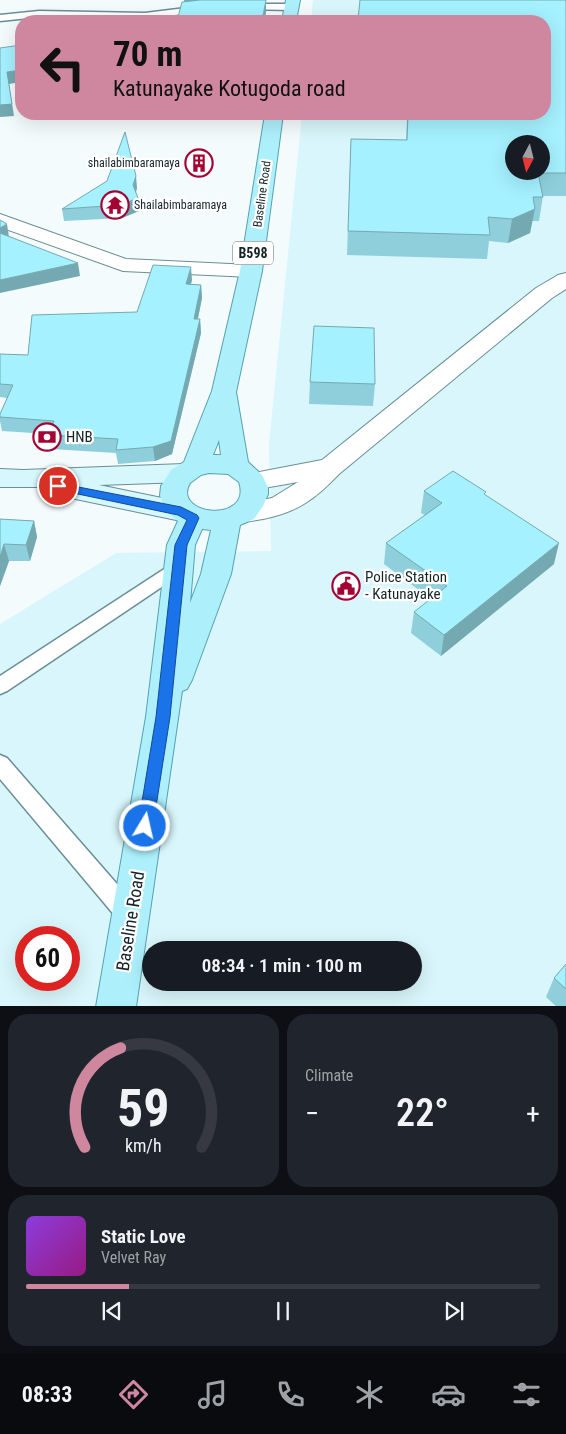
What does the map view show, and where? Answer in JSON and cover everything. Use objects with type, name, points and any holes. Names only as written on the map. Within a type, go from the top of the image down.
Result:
[{"type":"main road","name":"Baseline Road","points":[[190,470],[224,390],[251,271],[273,120]]},
{"type":"main road","name":"Baseline Road","points":[[224,390],[245,474]]},
{"type":"main road","points":[[223,464],[245,474],[256,490],[253,502],[235,516],[208,521],[11,479],[190,470],[223,464]]},
{"type":"main road","points":[[187,515],[174,502],[172,492],[176,482],[190,470]]},
{"type":"main road","name":"Baseline Road","points":[[116,1006],[163,717],[178,568],[187,515]]},
{"type":"main road","name":"Baseline Road","points":[[163,717],[216,574],[235,516]]},
{"type":"street","points":[[0,220],[123,265],[251,271]]},
{"type":"street","points":[[235,516],[273,509],[293,501],[309,489],[330,468],[544,293],[566,280]]},
{"type":"street","points":[[245,474],[330,468]]},
{"type":"lane","points":[[153,15],[216,7]]},
{"type":"lane","points":[[234,7],[291,9]]},
{"type":"lane","points":[[29,15],[92,15]]},
{"type":"lane","points":[[0,18],[15,16]]},
{"type":"lane","points":[[0,686],[178,568]]},
{"type":"lane","points":[[0,764],[130,916]]},
{"type":"shaded area","points":[[313,0],[566,0],[566,1006],[0,1006],[0,624],[116,553],[271,551],[269,444],[301,120],[551,120],[551,15],[312,15]]},
{"type":"building","points":[[200,0],[266,0],[263,15],[179,15],[182,2]]},
{"type":"building","points":[[360,0],[566,0],[566,173],[550,173],[550,135],[505,135],[505,180],[539,180],[543,197],[533,197],[535,209],[512,219],[488,217],[490,235],[348,231],[351,139],[407,140],[408,120],[551,120],[551,15],[358,15]]},
{"type":"building","points":[[15,46],[15,71],[7,72],[12,104],[0,105],[0,48]]},
{"type":"building","points":[[125,132],[136,176],[133,185],[138,198],[120,205],[62,209],[107,181]]},
{"type":"building","points":[[0,220],[7,224],[0,228]]},
{"type":"building","points":[[0,233],[78,263],[0,280]]},
{"type":"building","points":[[153,265],[191,267],[186,284],[201,285],[194,319],[200,319],[171,441],[153,447],[116,450],[118,439],[48,435],[54,421],[0,417],[13,385],[0,384],[0,354],[28,355],[32,315],[137,312]]},
{"type":"building","points":[[314,326],[374,328],[375,384],[310,382]]},
{"type":"building","points":[[453,471],[486,492],[484,494],[559,543],[444,635],[414,612],[447,586],[386,543],[442,503],[424,491]]},
{"type":"building","points":[[0,519],[34,521],[26,545],[4,544],[0,557]]},
{"type":"building","points":[[566,964],[566,989],[554,978]]},
{"type":"place","name":"shailabimbaramaya","points":[[199,163]]},
{"type":"place","name":"Shailabimbaramaya","points":[[115,205]]},
{"type":"place","name":"HNB","points":[[47,437]]},
{"type":"place","name":"Police Station - Katunayake","points":[[346,586]]},
{"type":"route","points":[[58,486],[181,511],[193,518],[181,545],[163,717],[145,826]]}]
